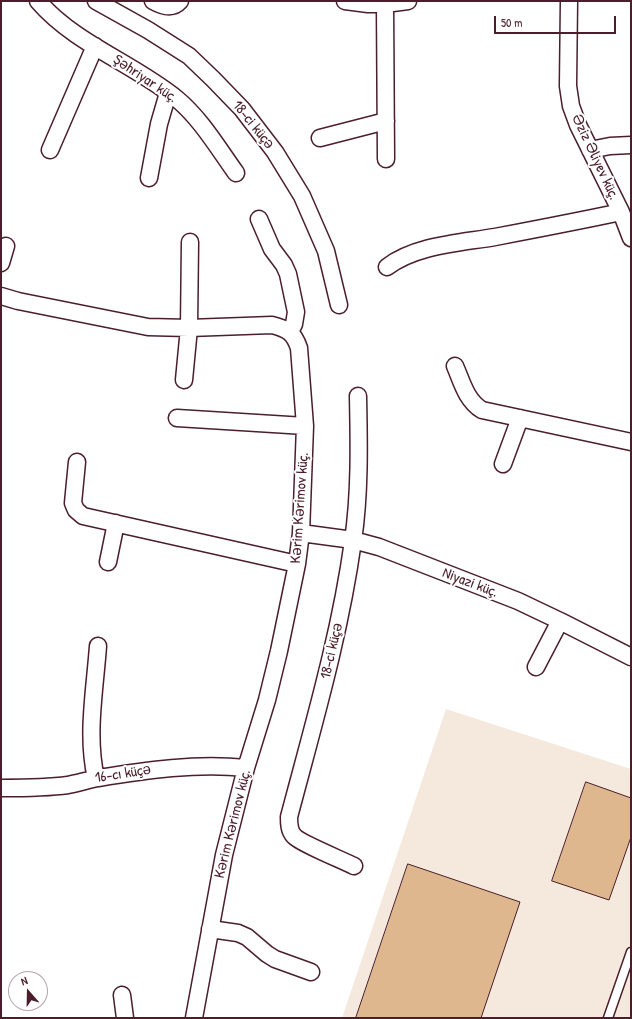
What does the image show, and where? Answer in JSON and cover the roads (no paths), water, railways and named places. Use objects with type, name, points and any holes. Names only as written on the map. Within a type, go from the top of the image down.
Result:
[{"type":"street","name":"Şəhriyar küç.","points":[[38,1],[58,22],[168,92],[189,111],[210,136],[236,173]]},
{"type":"street","name":"18-ci küçə","points":[[96,1],[148,30],[189,56],[242,110],[275,152],[302,196],[326,251],[339,305]]},
{"type":"street","points":[[153,1],[161,6],[170,7],[180,1]]},
{"type":"street","points":[[345,1],[368,4],[385,4],[404,1]]},
{"type":"street","name":"Əziz Əliyev küç.","points":[[569,1],[568,86],[571,106],[578,125],[621,212],[631,238]]},
{"type":"street","points":[[385,4],[386,159]]},
{"type":"street","points":[[50,150],[95,46]]},
{"type":"street","points":[[149,178],[159,124],[168,92]]},
{"type":"street","points":[[320,138],[386,121]]},
{"type":"street","points":[[590,150],[610,146],[631,145]]},
{"type":"street","points":[[387,267],[397,259],[422,250],[577,222],[621,212]]},
{"type":"street","points":[[1,296],[18,301],[148,327],[189,328],[272,325],[290,332],[294,324],[296,312],[288,274],[284,265],[272,249],[258,219]]},
{"type":"street","points":[[184,380],[189,328],[190,242]]},
{"type":"street","points":[[1,263],[6,246]]},
{"type":"street","name":"Kərim Kərimov küç.","points":[[194,1018],[224,855],[246,768],[267,700],[297,564],[301,533],[305,426],[299,348],[296,340],[290,332]]},
{"type":"street","points":[[456,366],[469,399],[475,406],[482,410],[631,442]]},
{"type":"street","name":"18-ci küçə","points":[[354,866],[294,836],[290,826],[289,817],[326,678],[344,595],[353,540],[357,496],[359,441],[358,396]]},
{"type":"street","points":[[177,418],[305,426]]},
{"type":"street","points":[[503,464],[520,418]]},
{"type":"street","points":[[77,462],[73,503],[76,510],[83,516],[297,564]]},
{"type":"street","points":[[108,562],[116,523]]},
{"type":"street","name":"Niyazi küç.","points":[[301,533],[353,540],[379,547],[518,601],[631,658]]},
{"type":"street","points":[[536,667],[560,621]]},
{"type":"street","points":[[96,778],[92,761],[91,740],[98,646]]},
{"type":"street","name":"16-cı küçə","points":[[1,788],[68,785],[96,778],[162,768],[226,766],[246,768]]},
{"type":"street","points":[[210,929],[238,933],[248,937],[267,954],[311,972]]},
{"type":"street","points":[[122,995],[125,1018]]},
{"type":"lane","points":[[608,1018],[631,952]]}]
